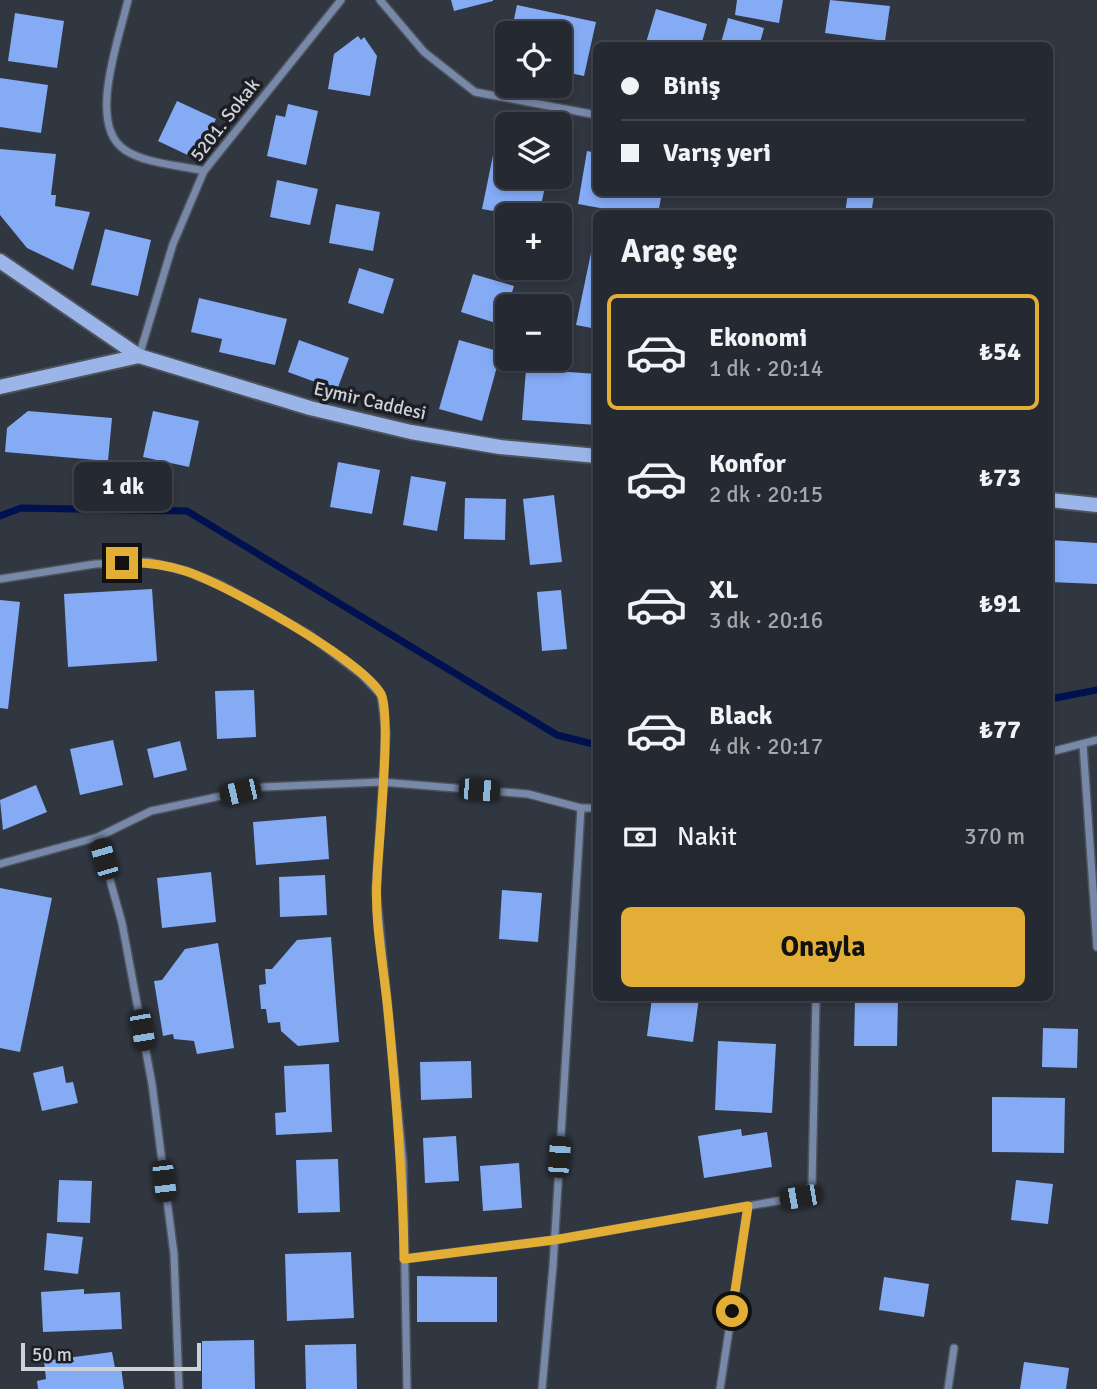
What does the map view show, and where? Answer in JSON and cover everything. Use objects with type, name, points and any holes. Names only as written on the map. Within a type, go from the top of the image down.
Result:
[{"type":"main road","name":"Eymir Caddesi","points":[[0,261],[139,356],[310,408],[411,432],[500,447],[593,456]]},
{"type":"main road","name":"Eymir Caddesi","points":[[0,387],[139,356]]},
{"type":"main road","points":[[1053,500],[1097,505]]},
{"type":"street","points":[[128,0],[106,95],[106,119],[113,139],[124,149],[139,156],[204,171]]},
{"type":"street","name":"5201. Sokak","points":[[139,356],[173,244],[204,171],[341,0]]},
{"type":"street","points":[[380,0],[424,52],[475,92],[593,114]]},
{"type":"street","points":[[0,579],[95,564],[149,562],[186,571],[222,586],[308,634],[362,675],[381,695],[386,733],[376,890],[403,1162],[407,1389]]},
{"type":"street","points":[[1053,751],[1097,740]]},
{"type":"street","points":[[1083,744],[1097,947]]},
{"type":"street","points":[[0,864],[98,837],[151,811],[263,787],[382,782],[528,794],[581,808],[593,808]]},
{"type":"street","points":[[542,1389],[581,808]]},
{"type":"street","points":[[98,837],[122,923],[152,1084],[174,1254],[179,1389]]},
{"type":"street","points":[[404,1259],[554,1240],[800,1197],[812,1185],[816,1001]]},
{"type":"street","points":[[719,1389],[748,1206]]},
{"type":"street","points":[[948,1389],[954,1348]]},
{"type":"building","points":[[451,0],[493,0],[493,1],[454,11]]},
{"type":"building","points":[[737,0],[783,0],[779,23],[735,15]]},
{"type":"building","points":[[830,0],[890,6],[885,41],[825,33]]},
{"type":"building","points":[[517,5],[596,22],[584,76],[572,74],[572,21],[514,21]]},
{"type":"building","points":[[656,9],[707,24],[702,42],[646,42]]},
{"type":"building","points":[[15,13],[64,21],[57,68],[8,61]]},
{"type":"building","points":[[728,18],[764,28],[760,42],[721,42]]},
{"type":"building","points":[[358,36],[361,40],[364,37],[377,56],[370,96],[328,89],[334,54]]},
{"type":"building","points":[[0,78],[48,85],[41,133],[0,127]]},
{"type":"building","points":[[177,101],[216,119],[196,159],[158,141]]},
{"type":"building","points":[[288,104],[318,111],[306,165],[267,156],[276,115],[285,117]]},
{"type":"building","points":[[495,146],[495,189],[544,189],[542,203],[495,203],[495,211],[482,209]]},
{"type":"building","points":[[0,149],[56,154],[51,195],[56,195],[55,206],[90,212],[73,270],[27,248],[0,215]]},
{"type":"building","points":[[587,151],[593,152],[593,196],[661,196],[659,210],[611,210],[578,204]]},
{"type":"building","points":[[277,180],[318,189],[310,225],[270,217]]},
{"type":"building","points":[[847,196],[874,196],[872,210],[846,210]]},
{"type":"building","points":[[336,204],[380,212],[373,251],[329,243]]},
{"type":"building","points":[[105,229],[151,240],[138,296],[91,285]]},
{"type":"building","points":[[592,248],[593,248],[593,328],[576,325]]},
{"type":"building","points":[[359,268],[394,279],[383,314],[348,303]]},
{"type":"building","points":[[473,274],[514,286],[512,294],[495,294],[495,323],[461,312]]},
{"type":"building","points":[[199,298],[287,319],[275,365],[219,352],[222,339],[191,332]]},
{"type":"building","points":[[299,340],[349,358],[337,390],[288,372]]},
{"type":"building","points":[[459,340],[495,350],[496,371],[482,421],[439,409]]},
{"type":"building","points":[[526,371],[593,374],[593,425],[522,420]]},
{"type":"building","points":[[28,411],[112,418],[108,461],[5,452],[7,428]]},
{"type":"building","points":[[153,411],[199,421],[189,467],[143,457]]},
{"type":"building","points":[[338,462],[380,470],[372,514],[330,507]]},
{"type":"building","points":[[411,476],[446,482],[437,531],[403,525]]},
{"type":"building","points":[[554,495],[562,562],[530,565],[523,499]]},
{"type":"building","points":[[465,498],[506,499],[505,540],[464,539]]},
{"type":"building","points":[[1053,540],[1097,543],[1097,584],[1053,582]]},
{"type":"building","points":[[152,589],[157,661],[68,667],[64,594]]},
{"type":"building","points":[[561,590],[567,649],[542,651],[537,592]]},
{"type":"building","points":[[0,600],[20,602],[8,709],[0,708]]},
{"type":"building","points":[[254,690],[256,737],[217,739],[215,691]]},
{"type":"building","points":[[113,740],[123,785],[80,795],[70,749]]},
{"type":"building","points":[[180,741],[187,770],[154,778],[147,749]]},
{"type":"building","points":[[36,785],[47,812],[3,830],[0,800]]},
{"type":"building","points":[[326,816],[329,859],[256,865],[253,822]]},
{"type":"building","points":[[211,872],[216,922],[162,928],[157,878]]},
{"type":"building","points":[[325,875],[327,915],[280,917],[279,877]]},
{"type":"building","points":[[0,888],[52,898],[20,1052],[0,1048]]},
{"type":"building","points":[[502,890],[542,893],[538,942],[499,939]]},
{"type":"building","points":[[331,937],[339,1042],[298,1046],[281,1031],[280,1022],[268,1023],[266,1009],[261,1009],[259,985],[266,984],[265,969],[272,969],[297,940]]},
{"type":"building","points":[[218,943],[234,1048],[197,1054],[194,1041],[174,1039],[173,1034],[163,1036],[154,981],[162,980],[185,949]]},
{"type":"building","points":[[652,1001],[699,1001],[693,1042],[647,1036]]},
{"type":"building","points":[[855,1001],[898,1001],[897,1046],[854,1046]]},
{"type":"building","points":[[1043,1028],[1078,1029],[1077,1068],[1042,1067]]},
{"type":"building","points":[[718,1041],[776,1044],[772,1113],[715,1110]]},
{"type":"building","points":[[471,1061],[472,1098],[421,1100],[420,1062]]},
{"type":"building","points":[[329,1064],[332,1132],[276,1135],[275,1113],[286,1112],[284,1066]]},
{"type":"building","points":[[63,1066],[66,1083],[73,1082],[78,1103],[42,1111],[33,1073]]},
{"type":"building","points":[[992,1097],[1065,1098],[1064,1153],[992,1152]]},
{"type":"building","points":[[741,1129],[742,1136],[767,1132],[772,1167],[704,1178],[698,1136]]},
{"type":"building","points":[[456,1136],[459,1181],[425,1183],[423,1138]]},
{"type":"building","points":[[338,1159],[340,1212],[298,1213],[296,1160]]},
{"type":"building","points":[[519,1163],[522,1208],[483,1211],[480,1166]]},
{"type":"building","points":[[59,1180],[92,1181],[90,1223],[57,1222]]},
{"type":"building","points":[[1016,1180],[1053,1184],[1048,1224],[1011,1220]]},
{"type":"building","points":[[47,1233],[83,1237],[78,1274],[44,1270]]},
{"type":"building","points":[[351,1252],[354,1318],[287,1321],[285,1254]]},
{"type":"building","points":[[417,1276],[497,1277],[497,1322],[417,1322]]},
{"type":"building","points":[[884,1277],[929,1284],[924,1317],[879,1310]]},
{"type":"building","points":[[84,1289],[84,1294],[120,1292],[122,1329],[43,1332],[41,1292]]},
{"type":"building","points":[[254,1340],[255,1389],[202,1389],[202,1341]]},
{"type":"building","points":[[356,1344],[357,1389],[306,1389],[305,1345]]},
{"type":"building","points":[[112,1352],[115,1368],[121,1367],[124,1389],[38,1389],[37,1381],[46,1379],[44,1361]]},
{"type":"building","points":[[1024,1362],[1069,1368],[1066,1389],[1020,1389]]},
{"type":"waterway","points":[[0,516],[21,508],[187,511],[557,735],[593,744]]},
{"type":"waterway","points":[[1053,698],[1097,690]]},
{"type":"route","points":[[122,563],[149,562],[186,571],[222,586],[308,634],[362,675],[381,695],[386,733],[376,890],[403,1162],[404,1259],[554,1240],[748,1206],[732,1311]]}]
